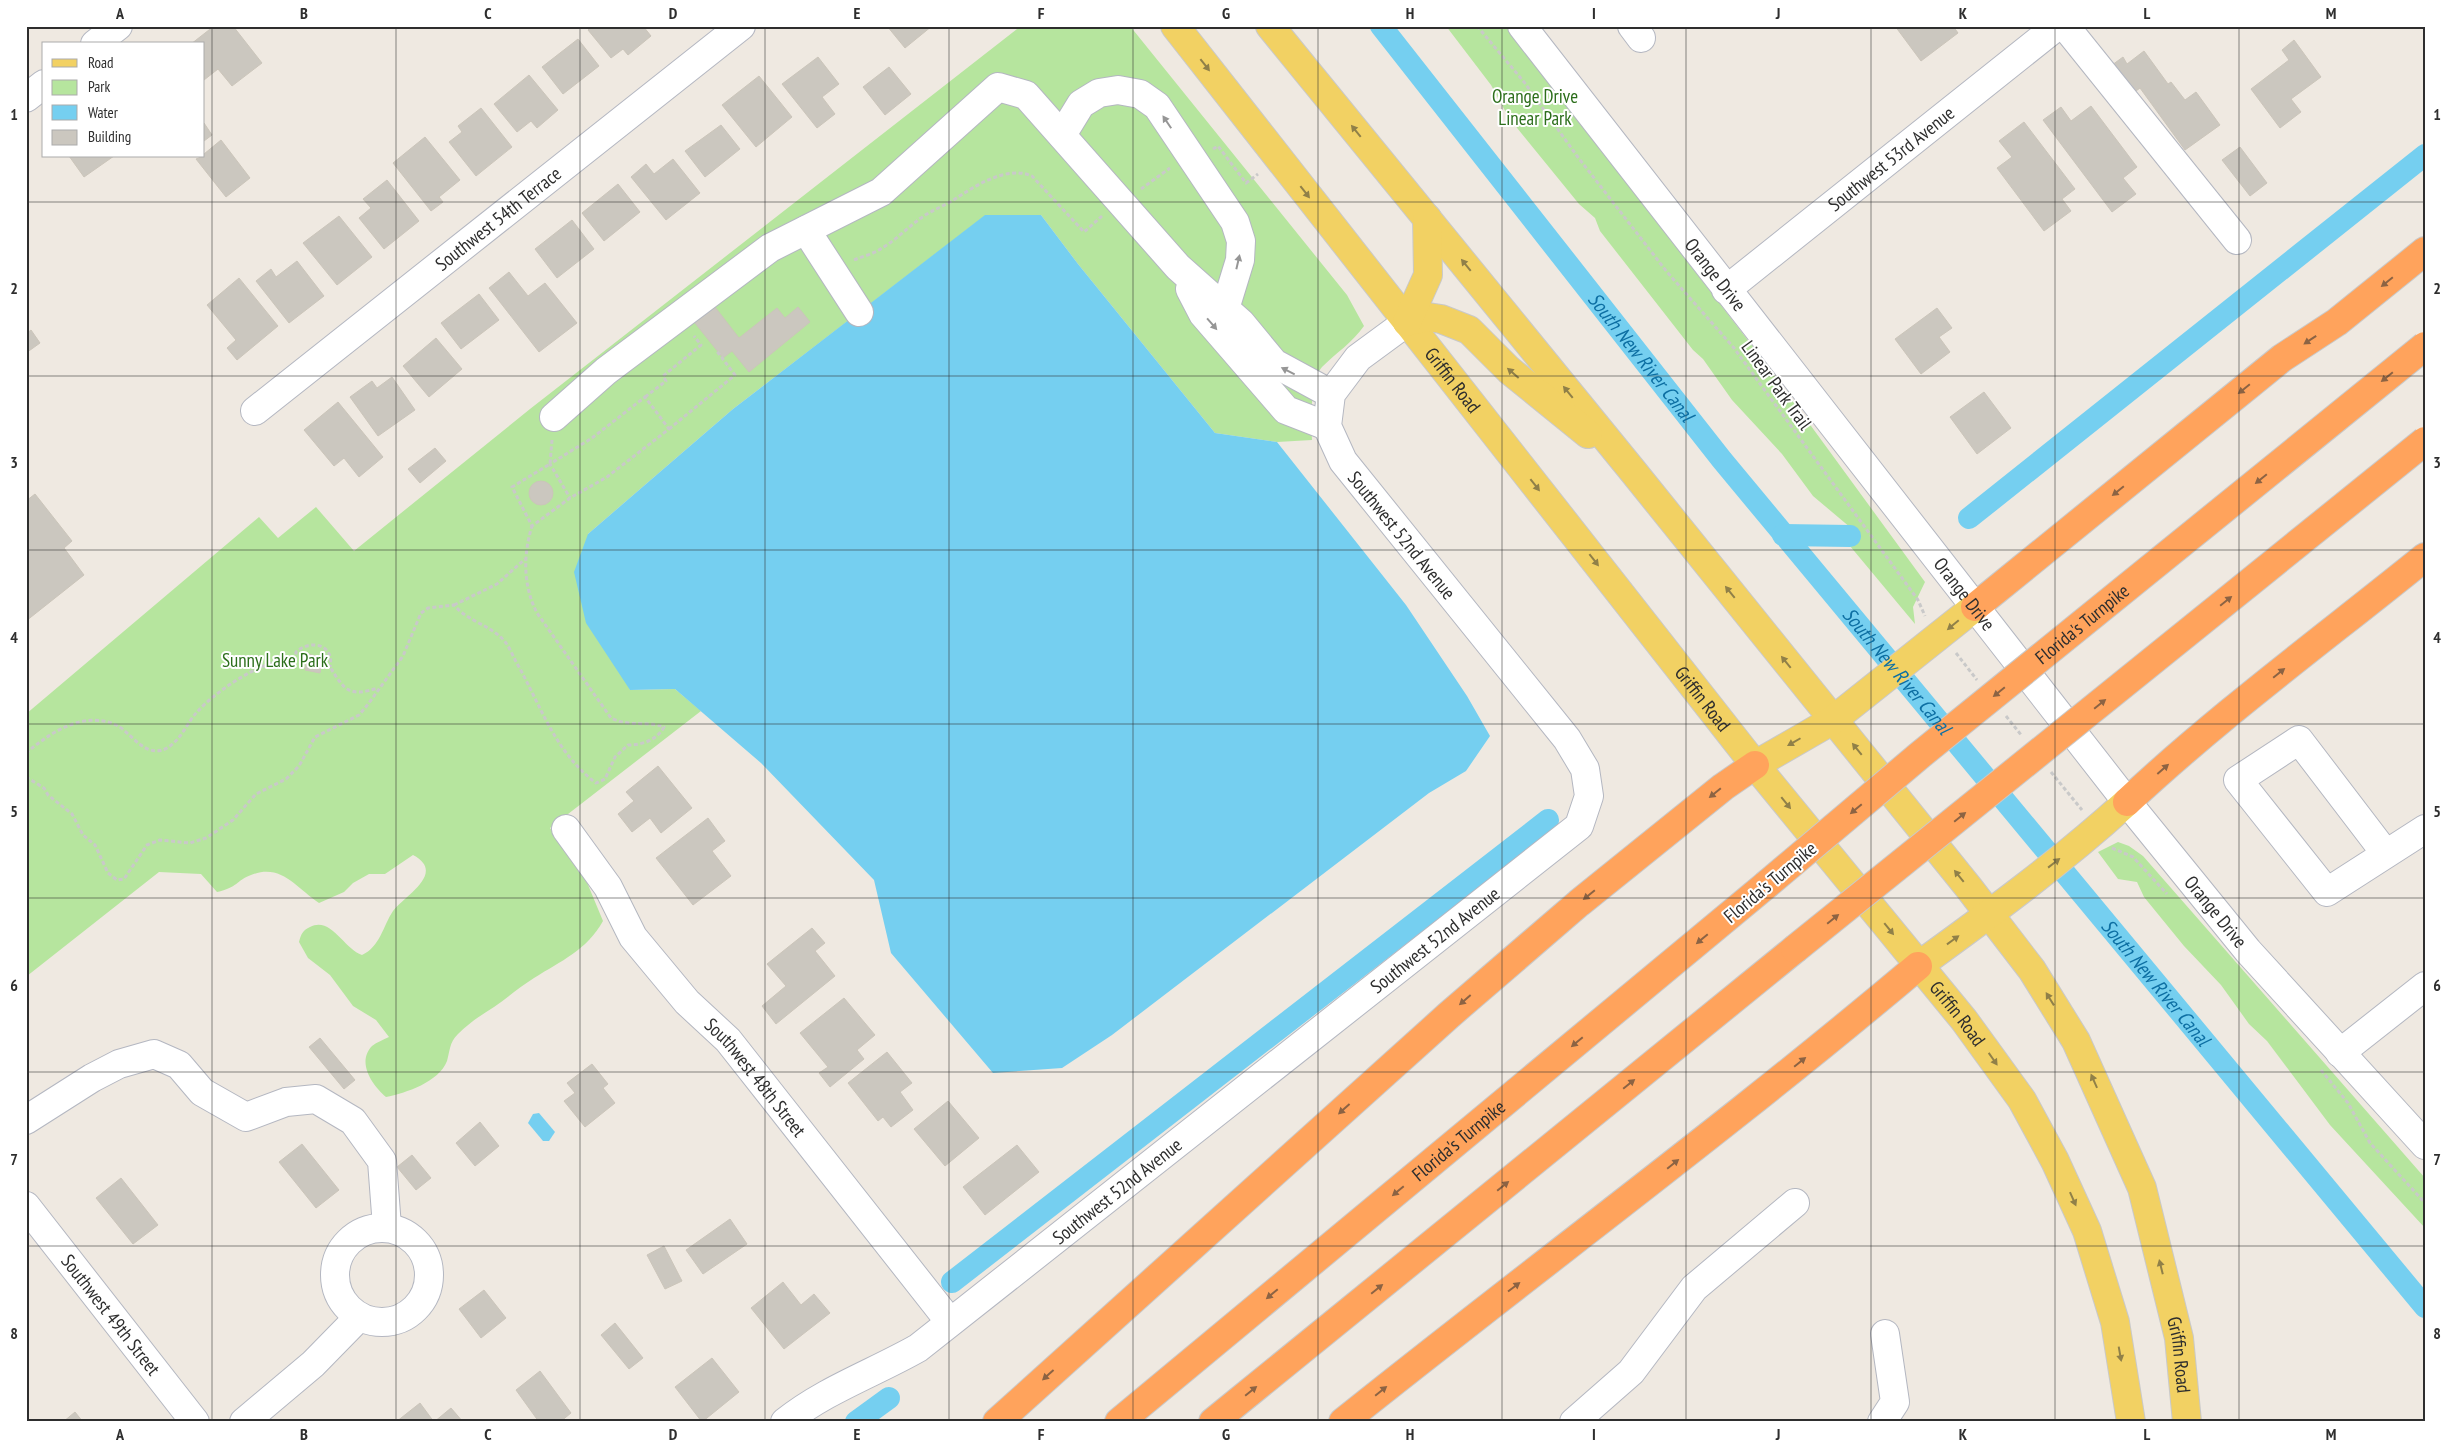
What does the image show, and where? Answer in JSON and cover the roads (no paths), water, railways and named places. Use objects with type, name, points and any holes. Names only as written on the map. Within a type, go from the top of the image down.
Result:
[{"type":"highway","points":[[1975,607],[2282,358],[2337,322],[2425,251]]},
{"type":"highway","name":"Florida's Turnpike","points":[[1118,1422],[1928,749],[2425,346]]},
{"type":"highway","points":[[1213,1422],[2425,441]]},
{"type":"highway","points":[[2127,802],[2162,769],[2241,703],[2425,557]]},
{"type":"highway","points":[[997,1422],[1516,956],[1723,787],[1755,765]]},
{"type":"highway","points":[[1343,1422],[1476,1316],[1636,1195],[1918,966]]},
{"type":"main road","name":"Griffin Road","points":[[1175,26],[1755,765],[1964,1020],[2022,1100],[2055,1160],[2087,1230],[2115,1322],[2131,1422]]},
{"type":"main road","name":"Griffin Road","points":[[1270,26],[1632,470],[2029,966],[2076,1041],[2142,1188],[2179,1338],[2187,1422]]},
{"type":"main road","points":[[1407,322],[1428,275],[1427,218]]},
{"type":"main road","points":[[1407,322],[1428,317],[1441,319],[1469,330],[1509,370],[1632,470]]},
{"type":"main road","points":[[1755,765],[1833,720],[1864,697],[1942,646],[1975,607]]},
{"type":"main road","points":[[1918,966],[2095,833],[2127,802]]},
{"type":"street","points":[[98,42],[118,26]]},
{"type":"street","name":"Southwest 54th Terrace","points":[[255,411],[741,26]]},
{"type":"street","name":"Orange Drive","points":[[1522,26],[2127,802],[2248,951],[2329,1060],[2425,1145]]},
{"type":"street","name":"Southwest 53rd Avenue","points":[[1726,290],[2057,26]]},
{"type":"street","points":[[2064,26],[2237,240]]},
{"type":"street","points":[[26,98],[42,86]]},
{"type":"street","points":[[554,417],[606,371],[770,248],[881,192],[998,87],[1026,95],[1178,267],[1241,323],[1274,363],[1331,394]]},
{"type":"street","points":[[1062,136],[1082,104],[1100,93],[1118,90],[1140,94],[1157,106],[1235,222],[1242,241],[1240,260],[1225,309]]},
{"type":"street","points":[[806,230],[859,312]]},
{"type":"street","points":[[1178,267],[1203,314],[1286,410],[1327,426],[1331,394],[1358,358],[1407,322]]},
{"type":"street","name":"Southwest 52nd Avenue","points":[[785,1422],[810,1403],[918,1348],[1579,826],[1589,796],[1585,769],[1567,738],[1343,461],[1327,426]]},
{"type":"street","points":[[2386,854],[2299,740],[2238,780],[2327,892],[2425,829]]},
{"type":"street","name":"Southwest 48th Street","points":[[566,829],[608,886],[633,937],[687,1002],[728,1040],[950,1322]]},
{"type":"street","points":[[2329,1060],[2425,986]]},
{"type":"street","points":[[26,1120],[92,1078],[119,1064],[154,1054],[179,1064],[202,1092],[246,1117],[286,1102],[316,1099],[353,1121],[382,1161],[386,1228]]},
{"type":"street","points":[[1574,1422],[1631,1372],[1694,1288],[1795,1203]]},
{"type":"street","name":"Southwest 49th Street","points":[[26,1206],[196,1422]]},
{"type":"street","points":[[386,1228],[404,1233],[419,1245],[428,1262],[429,1280],[423,1298],[412,1312],[395,1321],[377,1322],[359,1317],[345,1305],[336,1288],[334,1270],[340,1252],[352,1238],[368,1229],[386,1228]]},
{"type":"street","points":[[244,1422],[313,1364],[359,1317]]},
{"type":"street","points":[[1882,1422],[1895,1402],[1885,1334]]},
{"type":"water","points":[[985,215],[1041,215],[1078,264],[1215,433],[1277,442],[1406,605],[1467,696],[1490,736],[1466,771],[1429,793],[1112,1035],[1062,1068],[993,1073],[891,953],[874,880],[761,763],[675,689],[630,690],[586,623],[574,572],[588,534],[733,409]]},
{"type":"water","points":[[539,1113],[555,1132],[549,1141],[543,1141],[528,1123],[533,1114]]},
{"type":"waterway","name":"South New River Canal","points":[[1381,26],[1722,460],[2425,1307]]},
{"type":"waterway","points":[[1969,518],[2425,155]]},
{"type":"waterway","points":[[1783,535],[1850,536]]},
{"type":"waterway","points":[[952,1282],[1548,820]]},
{"type":"waterway","points":[[856,1422],[889,1398]]},
{"type":"park label","name":"Orange Drive Linear Park","points":[[1535,107]]},
{"type":"park label","name":"Sunny Lake Park","points":[[275,660]]}]
